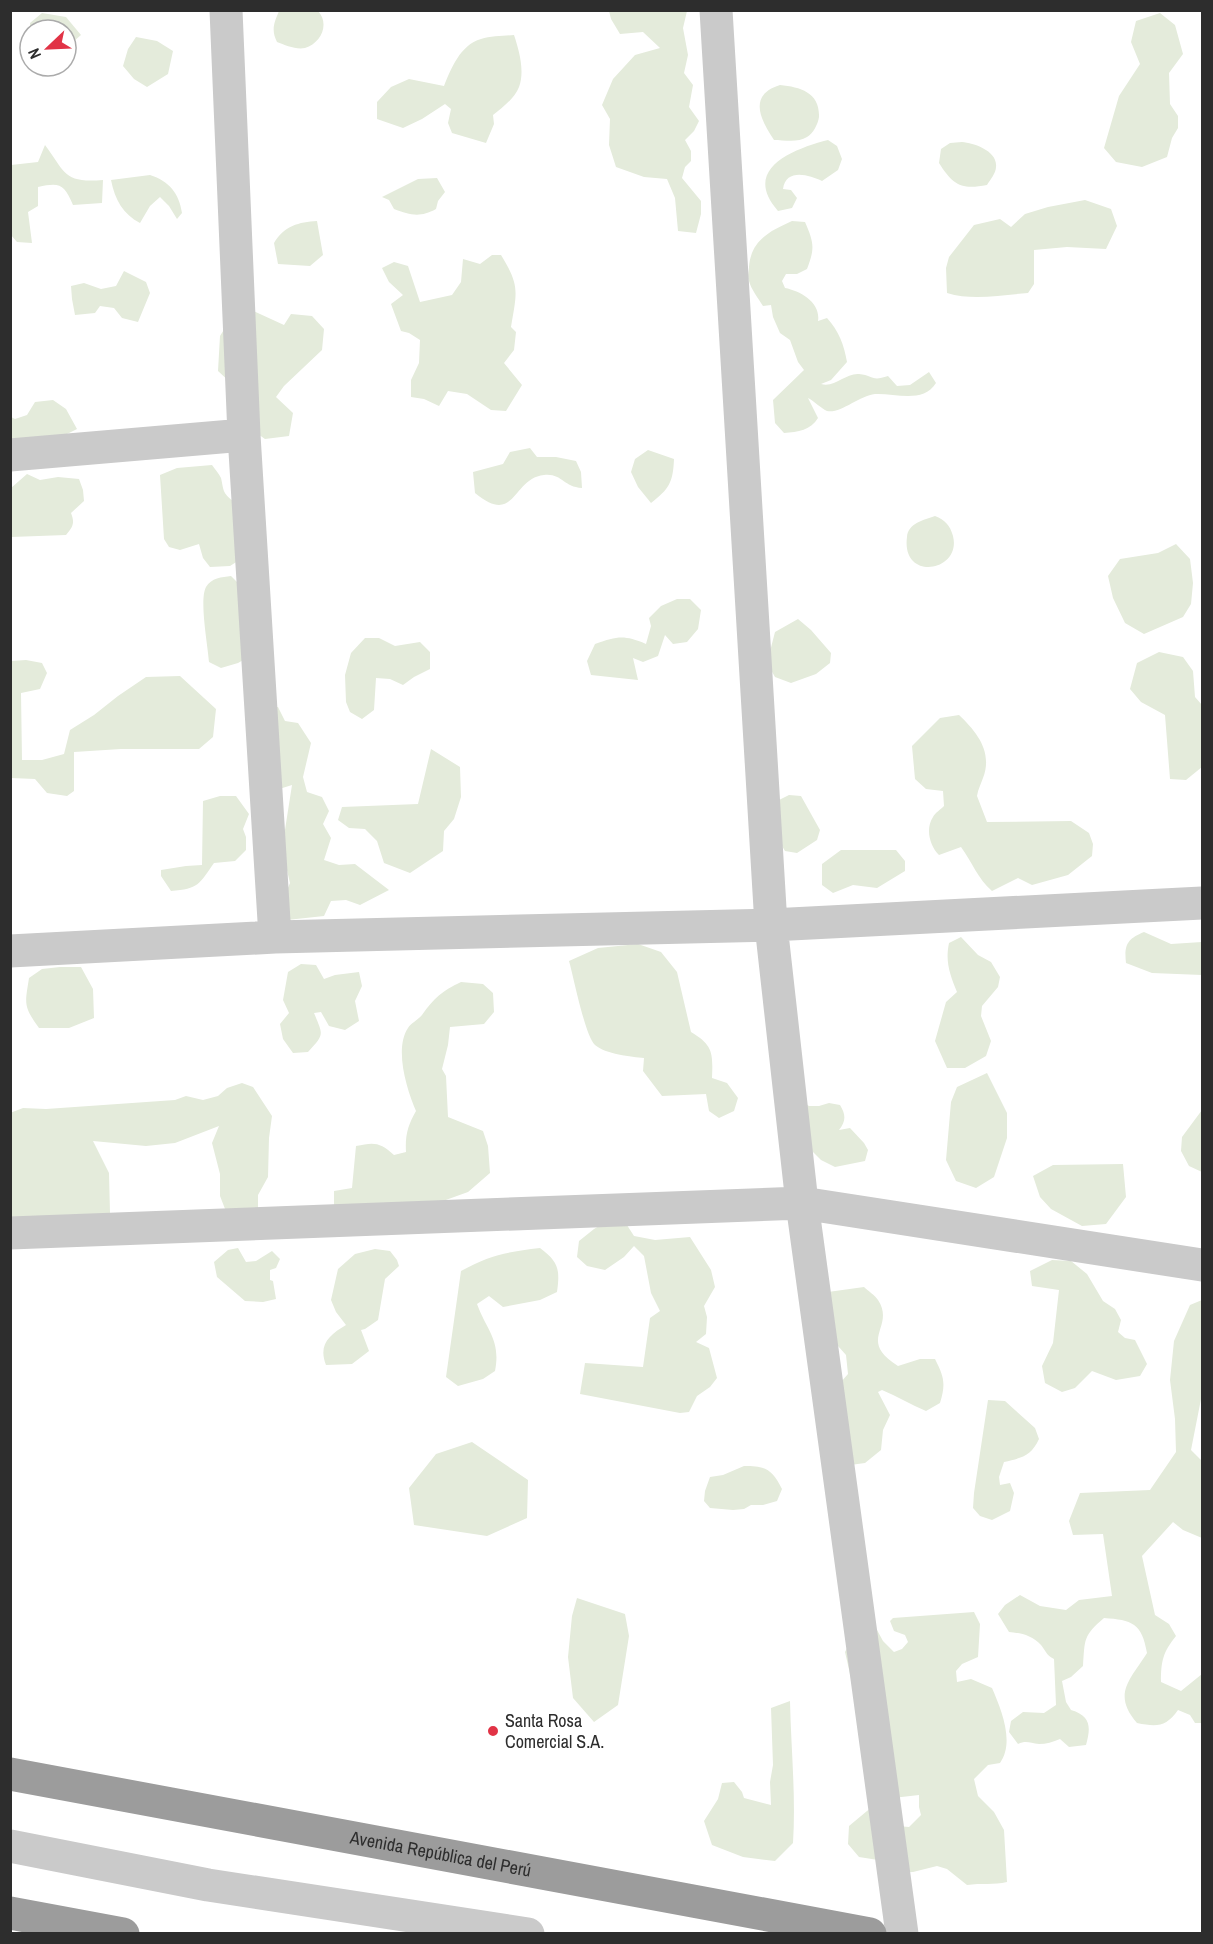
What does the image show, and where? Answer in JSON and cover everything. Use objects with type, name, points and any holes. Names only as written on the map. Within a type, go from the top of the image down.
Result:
[{"type":"highway","name":"Avenida República del Perú","points":[[10,1774],[870,1934]]},
{"type":"highway","points":[[10,1913],[123,1934]]},
{"type":"street","points":[[226,10],[244,435],[275,937]]},
{"type":"street","points":[[716,10],[771,925],[802,1203],[902,1934]]},
{"type":"street","points":[[10,455],[244,435]]},
{"type":"street","points":[[10,951],[275,937],[771,925],[1203,903]]},
{"type":"street","points":[[10,1233],[802,1203],[1203,1265]]},
{"type":"street","points":[[10,1846],[208,1884],[528,1934]]},
{"type":"green space","points":[[279,11],[318,11],[322,16],[322,32],[311,46],[291,47],[277,42],[274,26]]},
{"type":"green space","points":[[609,11],[687,11],[683,28],[688,55],[684,73],[693,85],[689,107],[699,121],[694,131],[685,140],[691,151],[691,161],[685,167],[682,178],[701,201],[701,214],[696,233],[678,231],[675,198],[667,179],[644,177],[616,167],[609,145],[610,119],[602,105],[613,79],[635,55],[660,48],[643,32],[620,34]]},
{"type":"green space","points":[[42,13],[67,18],[36,18]]},
{"type":"green space","points":[[1160,13],[1175,25],[1183,54],[1169,73],[1170,104],[1178,116],[1178,128],[1172,138],[1167,157],[1142,167],[1116,162],[1104,148],[1119,96],[1140,64],[1131,42],[1136,21]]},
{"type":"green space","points":[[514,35],[521,61],[521,81],[515,95],[493,115],[494,124],[486,143],[452,133],[448,123],[451,109],[445,104],[403,128],[377,119],[377,102],[391,87],[409,79],[444,86],[457,58],[467,46],[485,38]]},
{"type":"green space","points":[[136,37],[157,41],[173,51],[168,74],[147,87],[134,79],[123,66],[128,49]]},
{"type":"green space","points":[[780,85],[802,90],[813,97],[816,102],[818,123],[811,134],[803,139],[774,140],[761,116],[760,101],[770,89]]},
{"type":"green space","points":[[828,140],[837,146],[842,159],[838,170],[822,181],[805,175],[789,178],[783,189],[791,190],[797,198],[792,208],[778,211],[768,196],[765,183],[768,172],[787,155]]},
{"type":"green space","points":[[962,142],[979,146],[989,152],[996,161],[996,169],[987,185],[970,187],[958,184],[939,163],[941,149],[950,143]]},
{"type":"green space","points":[[45,145],[62,169],[73,178],[90,181],[103,180],[102,203],[73,205],[67,193],[60,186],[38,187],[38,206],[28,212],[32,243],[17,242],[11,235],[11,165],[38,162]]},
{"type":"green space","points":[[150,175],[168,184],[176,194],[182,213],[177,219],[160,197],[150,206],[140,223],[121,206],[111,180]]},
{"type":"green space","points":[[437,178],[445,192],[438,201],[436,209],[430,212],[420,215],[405,213],[394,209],[389,200],[382,197],[418,179]]},
{"type":"green space","points":[[1085,200],[1111,209],[1117,226],[1106,249],[1067,247],[1034,250],[1034,284],[1028,293],[977,297],[947,293],[946,268],[949,257],[974,225],[1000,219],[1011,227],[1025,214]]},
{"type":"green space","points":[[317,221],[323,255],[310,266],[278,264],[274,243],[278,237],[292,226]]},
{"type":"green space","points":[[792,221],[805,222],[812,241],[811,256],[807,269],[797,274],[786,274],[782,281],[785,288],[803,295],[813,303],[818,321],[827,318],[840,338],[847,362],[831,380],[821,384],[831,384],[859,374],[875,378],[888,376],[897,386],[910,385],[929,372],[936,383],[930,389],[924,393],[908,396],[869,395],[832,411],[825,410],[808,398],[818,418],[812,425],[799,431],[784,433],[775,423],[773,400],[804,370],[798,362],[790,340],[780,333],[771,305],[763,306],[751,287],[748,274],[753,250],[758,243],[769,233]]},
{"type":"green space","points":[[492,255],[501,255],[514,282],[515,297],[511,327],[516,332],[514,350],[504,363],[522,385],[506,411],[491,410],[467,394],[448,391],[439,406],[424,399],[411,397],[411,380],[419,363],[420,340],[401,331],[391,304],[403,295],[389,282],[382,268],[394,262],[408,266],[420,302],[452,295],[461,282],[463,259],[480,264]]},
{"type":"green space","points":[[124,271],[146,282],[150,293],[138,322],[122,318],[114,308],[100,306],[95,313],[75,315],[71,286],[84,283],[101,289],[116,286]]},
{"type":"green space","points":[[251,310],[284,325],[291,314],[312,316],[324,329],[322,350],[284,386],[276,397],[293,413],[289,436],[265,439],[251,429],[232,384],[218,371],[220,336],[230,320]]},
{"type":"green space","points":[[53,400],[66,409],[77,429],[57,439],[11,447],[11,417],[15,419],[27,415],[35,402]]},
{"type":"green space","points":[[530,448],[537,457],[556,457],[576,461],[581,472],[582,488],[555,476],[544,475],[525,484],[513,498],[499,505],[488,502],[475,493],[473,472],[503,464],[510,452]]},
{"type":"green space","points":[[648,450],[674,459],[673,474],[669,485],[651,503],[638,487],[631,472],[635,459]]},
{"type":"green space","points":[[212,465],[221,478],[225,493],[233,501],[241,559],[230,566],[210,567],[203,558],[199,544],[180,550],[169,547],[164,539],[160,475],[177,468]]},
{"type":"green space","points":[[27,474],[40,480],[58,477],[79,479],[84,501],[71,513],[73,525],[66,535],[11,537],[11,488]]},
{"type":"green space","points":[[935,516],[949,526],[953,536],[953,548],[949,558],[941,564],[931,567],[921,566],[913,561],[908,551],[908,532],[913,525]]},
{"type":"green space","points":[[1176,544],[1190,559],[1193,583],[1191,604],[1183,617],[1144,634],[1125,623],[1113,598],[1108,576],[1120,559],[1158,553]]},
{"type":"green space","points":[[231,576],[239,584],[245,659],[221,668],[209,662],[203,602],[206,587],[211,582],[217,578]]},
{"type":"green space","points":[[677,599],[690,599],[701,610],[698,629],[687,642],[673,644],[665,635],[658,656],[643,662],[633,658],[638,680],[591,675],[587,661],[595,644],[621,638],[646,644],[651,626],[649,618],[661,606]]},
{"type":"green space","points":[[798,619],[831,653],[830,663],[816,674],[791,683],[775,677],[767,663],[775,632]]},
{"type":"green space","points":[[365,638],[379,638],[395,646],[420,642],[430,652],[430,669],[403,685],[390,679],[376,678],[374,710],[362,719],[350,712],[346,702],[345,675],[351,653]]},
{"type":"green space","points":[[1159,652],[1183,657],[1193,671],[1195,697],[1202,705],[1202,767],[1186,780],[1170,779],[1165,715],[1141,702],[1130,689],[1137,663]]},
{"type":"green space","points":[[26,660],[42,663],[47,673],[40,689],[21,693],[22,760],[42,760],[64,754],[70,730],[146,677],[180,676],[216,709],[213,737],[199,749],[121,749],[74,752],[74,791],[67,796],[47,793],[35,779],[11,778],[11,661]]},
{"type":"green space","points":[[267,707],[278,707],[285,721],[298,723],[311,743],[303,777],[307,792],[322,797],[329,811],[323,824],[331,838],[324,860],[339,865],[355,864],[389,890],[360,905],[346,900],[331,901],[324,916],[287,920],[283,900],[290,883],[282,849],[292,785],[276,790]]},
{"type":"green space","points":[[959,715],[972,728],[985,751],[986,769],[977,796],[987,822],[1071,821],[1089,833],[1093,844],[1092,856],[1068,875],[1032,885],[1018,878],[992,891],[979,876],[961,847],[939,855],[931,842],[929,827],[934,816],[944,806],[943,791],[926,789],[915,779],[912,746],[940,718]]},
{"type":"green space","points":[[431,749],[460,767],[461,797],[454,819],[444,831],[443,851],[410,873],[384,863],[377,841],[365,829],[349,828],[338,820],[342,807],[418,804]]},
{"type":"green space","points":[[789,795],[801,796],[820,830],[817,840],[797,853],[785,851],[776,836],[775,802]]},
{"type":"green space","points":[[220,796],[236,796],[249,814],[243,829],[246,837],[246,850],[235,861],[214,863],[201,881],[193,887],[171,891],[161,876],[161,870],[202,865],[203,801]]},
{"type":"green space","points":[[841,850],[896,850],[905,861],[905,871],[877,888],[853,885],[833,893],[822,885],[822,864]]},
{"type":"green space","points":[[1144,932],[1171,944],[1202,942],[1202,975],[1152,973],[1126,963],[1128,943]]},
{"type":"green space","points":[[961,937],[978,955],[991,962],[1000,977],[998,987],[982,1006],[981,1016],[991,1041],[986,1056],[965,1068],[947,1068],[935,1041],[946,1002],[957,992],[949,968],[949,943]]},
{"type":"green space","points":[[638,944],[661,952],[677,972],[691,1032],[704,1041],[710,1050],[712,1078],[727,1083],[738,1098],[734,1111],[719,1118],[709,1111],[706,1094],[662,1096],[643,1071],[644,1058],[605,1051],[591,1040],[569,961],[598,948]]},
{"type":"green space","points":[[301,964],[316,965],[324,979],[359,972],[362,986],[355,1001],[359,1021],[345,1030],[329,1026],[321,1012],[314,1013],[321,1030],[320,1038],[308,1052],[293,1053],[283,1039],[280,1024],[289,1013],[283,1000],[288,972]]},
{"type":"green space","points":[[81,967],[93,989],[94,1018],[69,1028],[39,1028],[26,1005],[29,978],[42,969]]},
{"type":"green space","points":[[461,982],[483,984],[493,993],[494,1012],[484,1024],[450,1027],[442,1069],[446,1076],[448,1117],[483,1131],[488,1146],[490,1173],[468,1192],[443,1201],[334,1207],[334,1191],[352,1188],[356,1146],[377,1144],[394,1155],[406,1152],[408,1130],[416,1111],[403,1069],[404,1037],[409,1026],[435,999]]},
{"type":"green space","points":[[987,1073],[1007,1113],[1007,1138],[994,1177],[976,1188],[956,1181],[946,1160],[951,1102],[957,1087]]},
{"type":"green space","points":[[242,1083],[253,1087],[272,1116],[268,1177],[258,1195],[258,1214],[227,1214],[220,1196],[220,1174],[212,1143],[219,1126],[175,1143],[146,1146],[93,1141],[109,1173],[110,1213],[11,1223],[10,1113],[23,1108],[46,1109],[175,1100],[186,1096],[203,1100],[218,1096],[227,1088]]},
{"type":"green space","points":[[795,1098],[809,1106],[829,1103],[840,1105],[844,1118],[839,1130],[850,1128],[864,1143],[868,1150],[865,1161],[835,1167],[821,1160],[803,1142]]},
{"type":"green space","points":[[1202,1110],[1202,1172],[1189,1166],[1181,1151],[1182,1137]]},
{"type":"green space","points":[[1123,1164],[1126,1197],[1106,1224],[1082,1226],[1051,1209],[1040,1197],[1033,1176],[1053,1165]]},
{"type":"green space","points":[[611,1219],[625,1222],[634,1236],[655,1240],[690,1237],[711,1270],[715,1287],[704,1306],[707,1317],[706,1334],[696,1342],[709,1348],[717,1378],[710,1387],[697,1396],[689,1412],[680,1413],[580,1394],[585,1363],[643,1367],[650,1318],[660,1311],[651,1293],[644,1256],[634,1246],[624,1257],[605,1270],[587,1266],[577,1257],[579,1241]]},
{"type":"green space","points":[[238,1248],[246,1262],[256,1261],[272,1251],[280,1259],[276,1268],[270,1270],[270,1280],[273,1281],[276,1299],[263,1302],[245,1301],[217,1277],[214,1262],[228,1250]]},
{"type":"green space","points":[[540,1248],[555,1262],[557,1267],[557,1292],[540,1300],[503,1307],[489,1296],[477,1304],[495,1343],[495,1371],[483,1379],[458,1386],[446,1377],[461,1271],[499,1255]]},
{"type":"green space","points":[[375,1249],[390,1251],[399,1266],[385,1279],[378,1320],[361,1330],[369,1351],[352,1364],[326,1365],[324,1346],[330,1337],[346,1325],[336,1312],[331,1300],[338,1269],[355,1254]]},
{"type":"green space","points":[[1052,1260],[1071,1261],[1087,1274],[1103,1301],[1115,1309],[1121,1320],[1118,1332],[1125,1338],[1135,1340],[1147,1364],[1140,1376],[1116,1380],[1092,1371],[1075,1388],[1062,1392],[1045,1383],[1042,1366],[1053,1343],[1059,1290],[1032,1286],[1030,1271]]},
{"type":"green space","points":[[864,1287],[877,1298],[882,1310],[883,1318],[878,1341],[886,1357],[898,1366],[920,1359],[935,1359],[942,1376],[943,1390],[940,1403],[926,1411],[882,1390],[878,1392],[890,1415],[883,1430],[881,1450],[865,1463],[843,1466],[841,1382],[848,1374],[846,1355],[830,1337],[828,1292]]},
{"type":"green space","points":[[1202,1300],[1202,1394],[1191,1450],[1202,1461],[1202,1538],[1183,1530],[1173,1522],[1142,1556],[1155,1615],[1169,1624],[1176,1636],[1164,1657],[1161,1682],[1181,1691],[1202,1674],[1202,1723],[1195,1723],[1190,1715],[1178,1710],[1165,1723],[1150,1725],[1137,1723],[1126,1704],[1125,1695],[1130,1679],[1147,1653],[1145,1643],[1139,1629],[1134,1625],[1122,1620],[1104,1618],[1092,1629],[1086,1639],[1083,1666],[1071,1677],[1062,1681],[1066,1702],[1071,1710],[1082,1715],[1088,1723],[1089,1733],[1086,1745],[1069,1747],[1060,1739],[1044,1744],[1026,1742],[1018,1744],[1009,1732],[1011,1721],[1023,1712],[1044,1713],[1056,1705],[1054,1659],[1034,1639],[1009,1632],[998,1614],[1005,1605],[1020,1595],[1040,1606],[1066,1610],[1079,1600],[1112,1596],[1103,1534],[1073,1535],[1069,1521],[1080,1493],[1150,1490],[1176,1452],[1170,1380],[1174,1341],[1190,1305]]},
{"type":"green space","points":[[988,1400],[1005,1401],[1035,1428],[1039,1439],[1033,1449],[1025,1455],[1004,1462],[999,1477],[1000,1485],[1010,1483],[1014,1493],[1010,1511],[992,1520],[980,1516],[973,1508]]},
{"type":"green space","points":[[472,1442],[528,1480],[527,1518],[487,1536],[414,1525],[409,1488],[436,1454]]},
{"type":"green space","points":[[744,1466],[763,1468],[775,1477],[782,1489],[777,1501],[763,1505],[751,1505],[744,1509],[710,1508],[704,1501],[710,1477],[723,1475]]},
{"type":"green space","points":[[577,1598],[625,1614],[629,1636],[618,1705],[594,1722],[573,1698],[568,1657],[572,1616]]},
{"type":"green space","points":[[974,1612],[980,1624],[978,1657],[962,1664],[956,1671],[957,1682],[971,1679],[992,1688],[1005,1726],[1006,1745],[1000,1763],[988,1765],[974,1779],[978,1796],[994,1812],[1004,1830],[1007,1882],[967,1885],[947,1869],[937,1866],[913,1872],[892,1873],[878,1860],[859,1857],[848,1844],[849,1826],[873,1806],[887,1825],[909,1827],[921,1815],[919,1795],[884,1799],[845,1652],[850,1642],[865,1633],[877,1630],[883,1641],[894,1652],[902,1649],[908,1642],[905,1635],[894,1631],[890,1621],[893,1618]]},
{"type":"green space","points":[[790,1701],[794,1790],[793,1843],[775,1861],[743,1857],[712,1845],[704,1821],[718,1799],[722,1783],[734,1782],[744,1798],[771,1805],[770,1782],[773,1765],[771,1708]]},
{"type":"place","name":"Santa Rosa Comercial S.A.","points":[[493,1731]]}]
